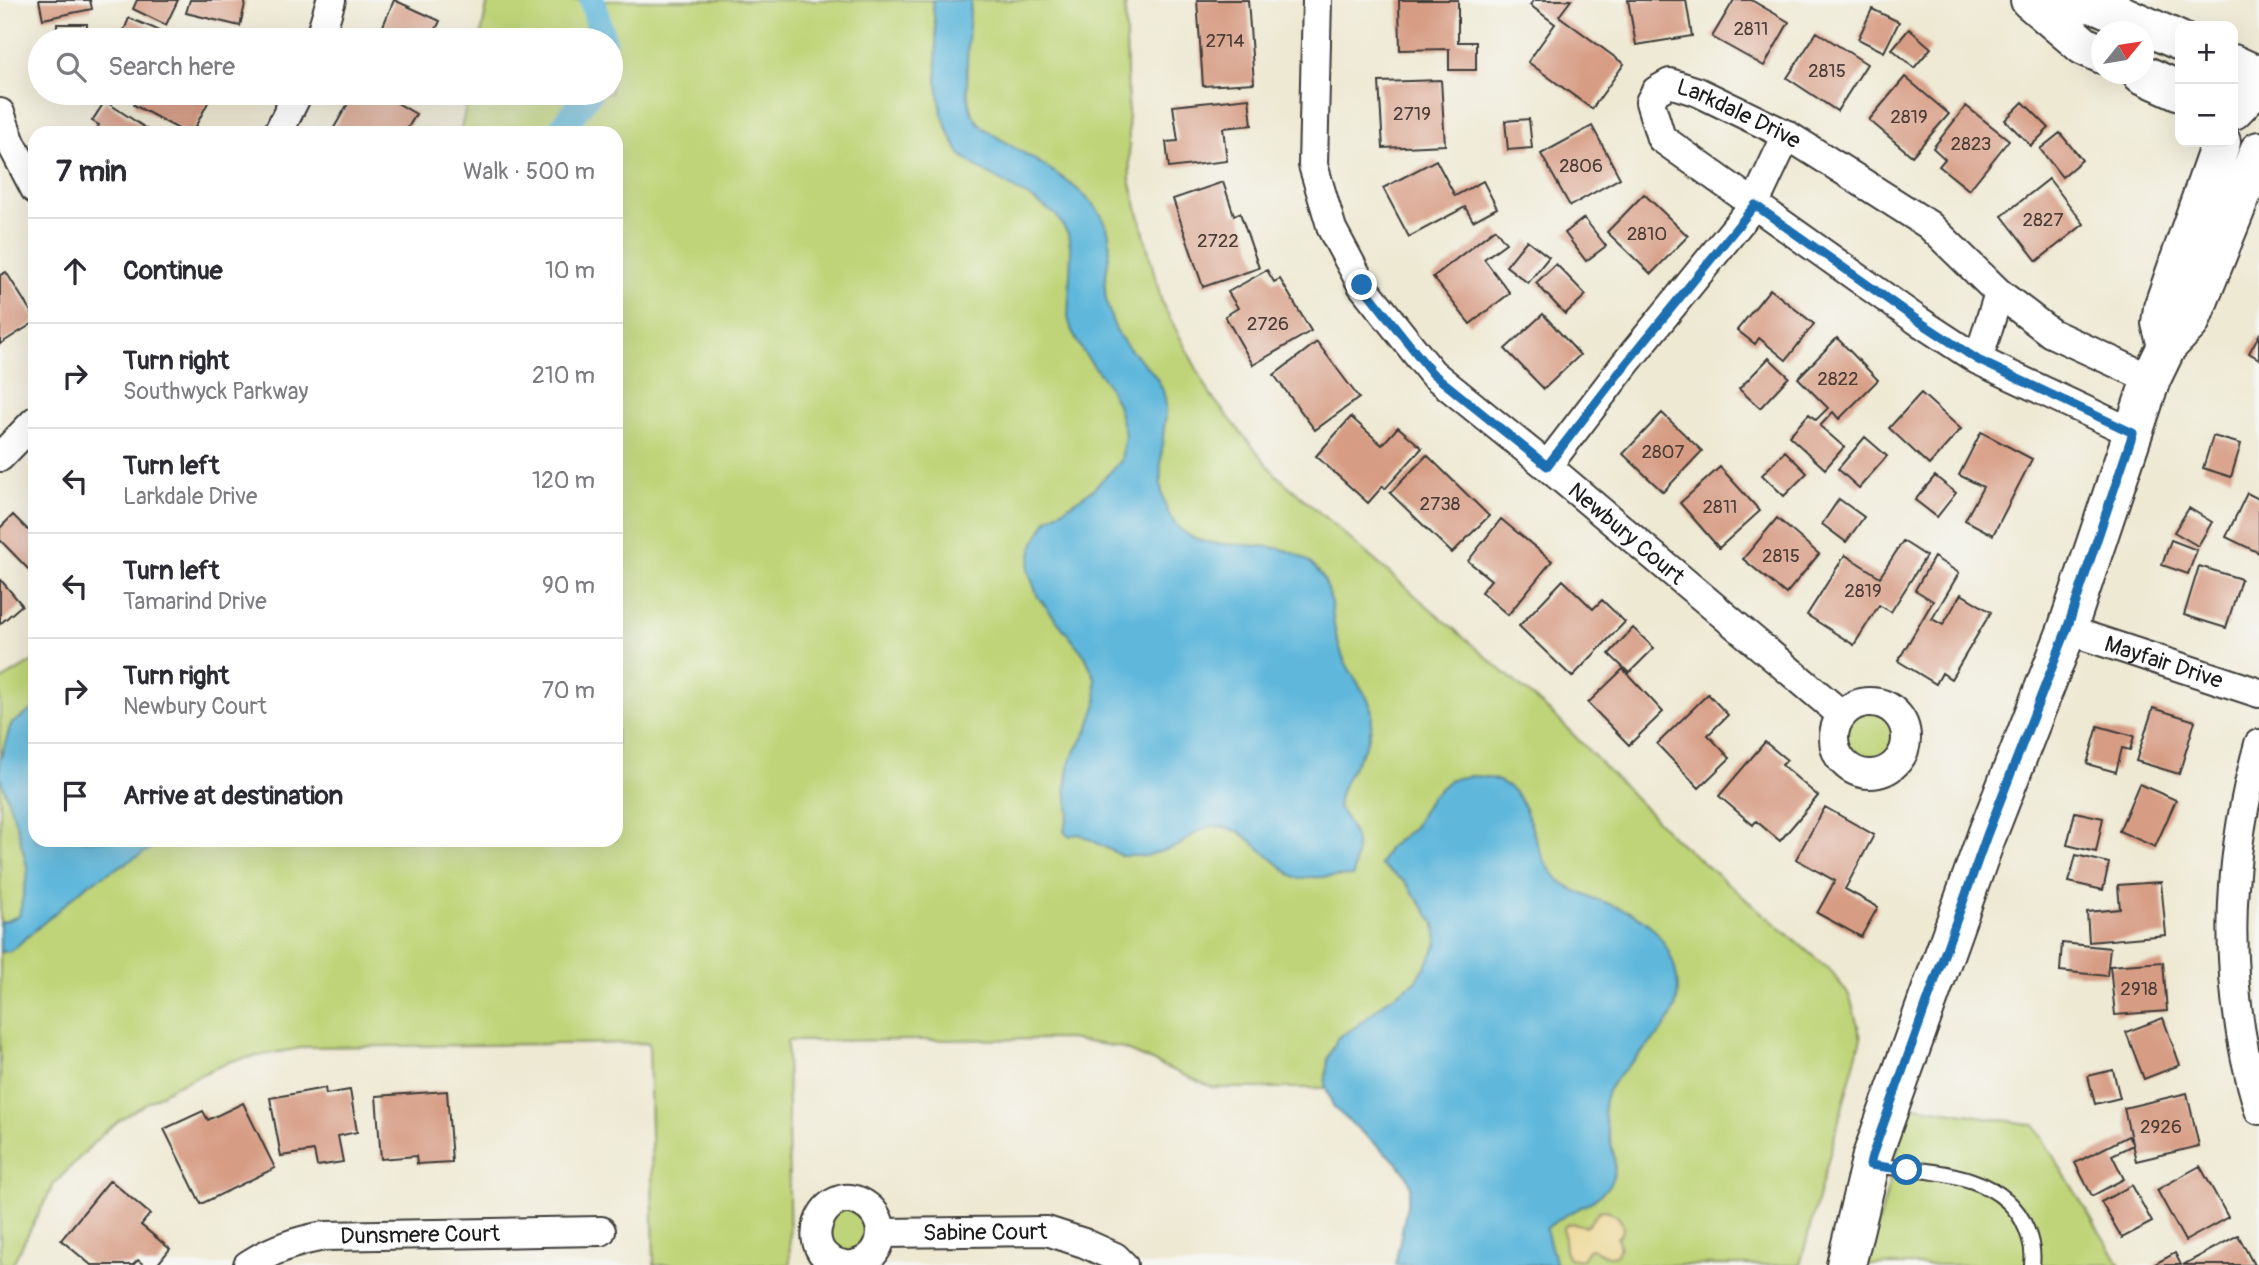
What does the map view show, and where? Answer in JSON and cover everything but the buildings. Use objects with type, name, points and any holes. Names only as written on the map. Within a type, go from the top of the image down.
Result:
[{"type":"street","points":[[323,28],[331,0]]},
{"type":"street","name":"Newbury Court","points":[[1317,0],[1313,165],[1332,229],[1362,285],[1432,373],[1547,466],[1842,715]]},
{"type":"street","points":[[2030,0],[2091,49]]},
{"type":"street","points":[[2067,0],[2099,5],[2175,39]]},
{"type":"street","points":[[2238,66],[2259,76]]},
{"type":"street","points":[[2154,79],[2175,90]]},
{"type":"street","name":"Larkdale Drive","points":[[2133,433],[1978,360],[1917,320],[1661,138],[1650,102],[1656,91],[1670,83],[1698,92],[1787,135],[1929,225],[1999,293],[2051,333],[2159,363]]},
{"type":"street","points":[[2238,106],[2259,83]]},
{"type":"street","points":[[282,126],[292,105]]},
{"type":"street","points":[[0,113],[11,143],[28,176]]},
{"type":"street","points":[[2238,114],[2259,124]]},
{"type":"street","points":[[1547,466],[1755,205],[1787,135]]},
{"type":"street","points":[[2159,363],[2164,308],[2219,147]]},
{"type":"street","points":[[1846,1265],[1870,1165],[1987,835],[2067,629],[2133,433],[2159,363],[2190,322],[2259,151]]},
{"type":"street","points":[[1978,360],[1999,293]]},
{"type":"street","points":[[0,457],[28,428]]},
{"type":"street","name":"Mayfair Drive","points":[[2067,629],[2259,693]]},
{"type":"street","points":[[2259,744],[2248,782],[2240,826],[2231,915],[2236,1004],[2243,1048],[2259,1110]]},
{"type":"street","points":[[845,1265],[825,1256],[818,1245],[816,1233],[818,1220],[825,1209],[836,1202],[848,1200],[861,1202],[872,1210],[879,1220],[882,1233],[879,1246],[872,1256],[852,1265]]},
{"type":"street","name":"Dunsmere Court","points":[[248,1265],[293,1242],[324,1236],[601,1231]]},
{"type":"street","name":"Sabine Court","points":[[882,1233],[1047,1231],[1084,1243],[1115,1257],[1123,1265]]},
{"type":"lane","points":[[1870,1165],[1960,1177],[1986,1186],[2003,1196],[2022,1219],[2032,1244],[2032,1265]]},
{"type":"green space","points":[[488,0],[1125,0],[1130,180],[1162,303],[1211,396],[1276,475],[1558,719],[1674,838],[1832,972],[1850,997],[1861,1038],[1800,1265],[1498,1265],[1442,1088],[1214,1088],[1119,1047],[1068,1039],[787,1041],[790,1265],[654,1265],[649,1043],[306,1047],[231,1061],[173,1087],[102,1134],[54,1184],[12,1265],[0,1265],[0,681],[28,664],[28,847],[623,847],[623,126],[462,126],[466,105],[623,105],[623,28],[482,28]]},
{"type":"green space","points":[[1867,709],[1879,709],[1895,718],[1902,728],[1902,752],[1895,762],[1879,771],[1867,771],[1856,766],[1847,757],[1842,746],[1842,734],[1847,723],[1856,714]]},
{"type":"green space","points":[[1909,1105],[2034,1125],[2120,1265],[1868,1265]]},
{"type":"green space","points":[[838,1202],[882,1230],[847,1263],[820,1225]]},
{"type":"sand","points":[[1606,1210],[1616,1215],[1622,1223],[1623,1231],[1617,1238],[1618,1253],[1607,1256],[1591,1249],[1582,1260],[1569,1258],[1565,1251],[1563,1228],[1571,1223],[1588,1225],[1599,1211]]},
{"type":"water","points":[[932,0],[971,0],[967,88],[974,117],[982,127],[1081,192],[1093,204],[1108,230],[1109,252],[1105,288],[1111,317],[1122,339],[1156,377],[1164,394],[1166,411],[1161,484],[1165,506],[1170,516],[1184,532],[1202,541],[1287,550],[1306,560],[1323,578],[1330,598],[1339,647],[1368,700],[1372,715],[1367,741],[1345,782],[1338,807],[1350,825],[1355,839],[1353,876],[1295,878],[1240,832],[1224,827],[1209,826],[1178,846],[1146,856],[1122,856],[1079,834],[1068,836],[1064,831],[1069,813],[1066,788],[1070,761],[1088,729],[1097,703],[1095,678],[1085,656],[1038,597],[1028,570],[1033,546],[1047,520],[1092,490],[1121,461],[1125,434],[1117,404],[1106,382],[1083,352],[1068,318],[1071,251],[1068,234],[1056,215],[978,168],[960,154],[951,137],[942,114],[937,83]]},
{"type":"water","points":[[28,713],[28,847],[154,847],[87,885],[11,951],[0,952],[0,923],[19,916],[28,871],[17,826],[0,777],[0,760],[11,724]]},
{"type":"water","points":[[1470,776],[1491,778],[1506,785],[1517,795],[1541,853],[1559,880],[1572,889],[1632,913],[1646,922],[1664,943],[1677,976],[1677,1000],[1668,1022],[1616,1079],[1605,1100],[1605,1121],[1615,1164],[1610,1183],[1597,1198],[1546,1229],[1556,1265],[1395,1265],[1411,1186],[1406,1173],[1334,1108],[1325,1085],[1328,1058],[1338,1037],[1416,981],[1437,943],[1435,924],[1405,882],[1380,865],[1389,847],[1414,827],[1430,798],[1451,779]]},
{"type":"waterway","points":[[592,0],[600,28]]},
{"type":"waterway","points":[[563,126],[580,105]]},
{"type":"route","points":[[1362,285],[1432,373],[1547,466],[1755,205],[1978,360],[2133,433],[2067,629],[1987,835],[1872,1156],[1870,1165],[1907,1170]]}]
